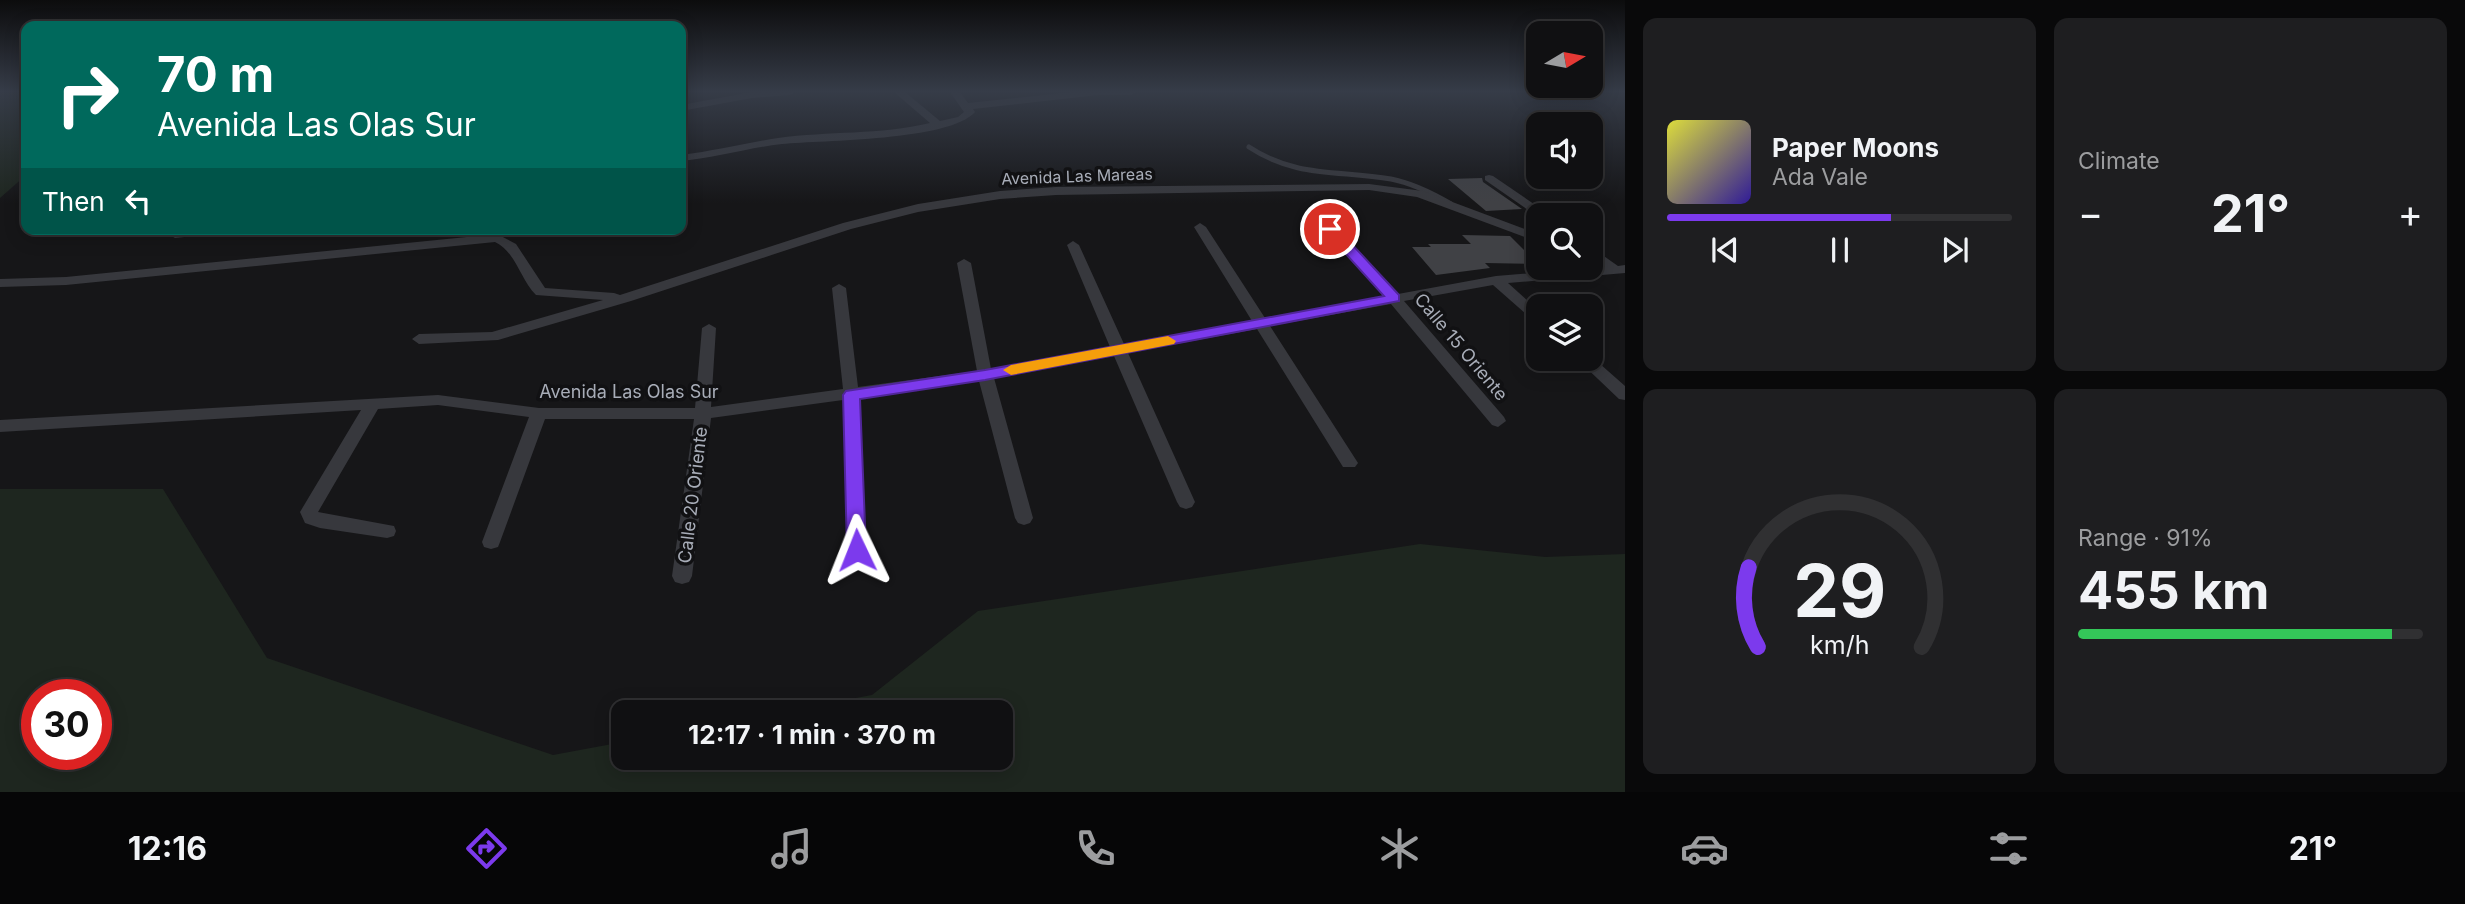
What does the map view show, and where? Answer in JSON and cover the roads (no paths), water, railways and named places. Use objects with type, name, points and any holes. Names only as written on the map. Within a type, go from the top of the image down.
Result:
[{"type":"street","points":[[686,157],[779,141],[901,133],[917,129]]},
{"type":"street","points":[[1489,178],[1526,203]]},
{"type":"street","name":"Avenida Las Mareas","points":[[419,339],[493,337],[626,298],[847,226],[918,208],[1000,195],[1056,191],[1369,187],[1419,194],[1526,233]]},
{"type":"street","points":[[1200,227],[1349,463]]},
{"type":"street","name":"Calle 15 Oriente","points":[[1330,229],[1394,298],[1498,421]]},
{"type":"street","points":[[0,283],[66,281],[497,238],[510,244],[534,286],[541,292],[626,298]]},
{"type":"street","points":[[1073,245],[1186,502]]},
{"type":"street","points":[[1603,259],[1622,272]]},
{"type":"street","points":[[964,263],[985,375],[1024,518]]},
{"type":"street","points":[[1603,263],[1622,272]]},
{"type":"street","name":"Avenida Las Olas Sur","points":[[0,426],[438,400],[540,413],[703,414],[985,375],[1496,280],[1622,272]]},
{"type":"street","points":[[1496,280],[1526,306]]},
{"type":"street","points":[[839,288],[851,395],[857,550]]},
{"type":"street","name":"Calle 20 Oriente","points":[[682,576],[703,414],[709,328]]},
{"type":"street","points":[[1598,371],[1625,395]]},
{"type":"street","points":[[373,404],[309,512],[311,518],[320,521],[387,531]]},
{"type":"street","points":[[491,542],[540,413]]},
{"type":"lane","points":[[1249,147],[1260,155],[1314,174],[1393,179],[1434,193],[1457,207]]}]
